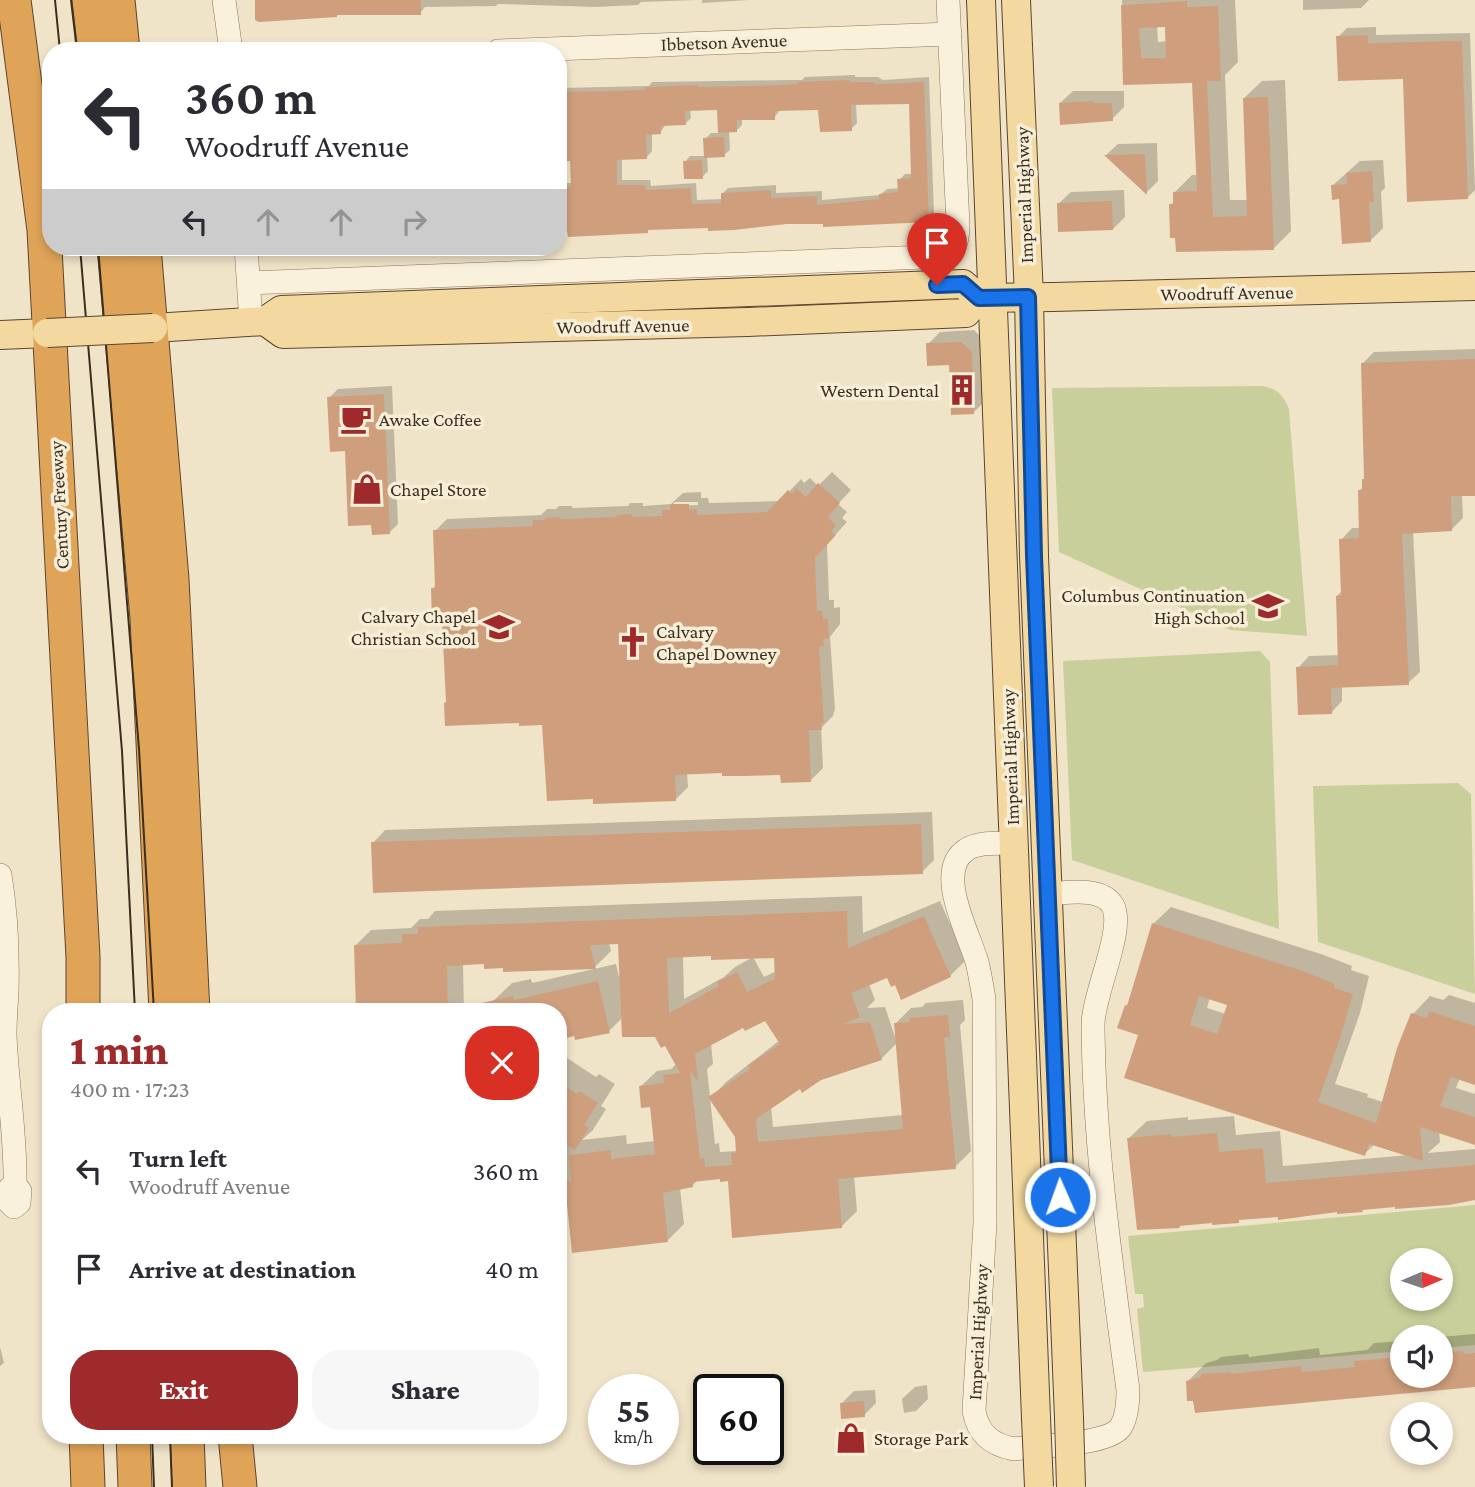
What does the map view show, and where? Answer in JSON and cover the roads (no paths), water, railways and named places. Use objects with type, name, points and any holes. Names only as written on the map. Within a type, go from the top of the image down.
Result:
[{"type":"highway","name":"Century Freeway","points":[[14,0],[42,215]]},
{"type":"highway","points":[[89,0],[94,42]]},
{"type":"highway","points":[[118,0],[122,42]]},
{"type":"highway","name":"Century Freeway","points":[[45,256],[83,957],[83,1003]]},
{"type":"highway","points":[[115,256],[185,1003]]},
{"type":"highway","points":[[145,256],[172,579],[186,1003]]},
{"type":"highway","points":[[83,957],[96,1003]]},
{"type":"highway","points":[[133,1444],[134,1479]]},
{"type":"highway","points":[[187,1444],[189,1481]]},
{"type":"highway","points":[[236,1444],[239,1481]]},
{"type":"main road","name":"Imperial Highway","points":[[981,0],[986,297],[997,422],[1038,1487]]},
{"type":"main road","name":"Imperial Highway","points":[[1016,0],[1028,297],[1034,556],[1071,1487]]},
{"type":"main road","name":"Woodruff Avenue","points":[[0,335],[258,322],[281,310],[963,284],[986,297],[1475,286]]},
{"type":"street","points":[[224,0],[230,42]]},
{"type":"street","points":[[248,283],[941,256],[953,250],[958,226],[948,0]]},
{"type":"street","name":"Ibbetson Avenue","points":[[567,48],[950,34]]},
{"type":"street","points":[[246,256],[248,283],[258,322]]},
{"type":"street","name":"Imperial Highway","points":[[1014,843],[971,847],[956,860],[952,875],[955,896],[977,963],[984,999],[985,1223],[974,1411],[981,1433],[1000,1446],[1014,1448],[1104,1439],[1122,1426],[1127,1407],[1128,1390],[1102,1190],[1093,1021],[1116,931],[1116,915],[1112,903],[1102,896],[1090,893],[1048,894]]},
{"type":"street","points":[[0,875],[15,1185]]},
{"type":"tram line","points":[[55,0],[59,42]]},
{"type":"tram line","points":[[71,0],[76,42]]},
{"type":"tram line","points":[[81,256],[122,751],[135,1003]]},
{"type":"tram line","points":[[99,256],[139,749],[153,1003]]},
{"type":"tram line","points":[[152,1444],[154,1487]]},
{"type":"tram line","points":[[170,1444],[172,1487]]},
{"type":"place","name":"Western Dental","points":[[962,390]]},
{"type":"place","name":"Awake Coffee","points":[[356,419]]},
{"type":"place","name":"Chapel Store","points":[[367,489]]},
{"type":"place","name":"Columbus Continuation High School","points":[[1268,606]]},
{"type":"place","name":"Calvary Chapel Christian School","points":[[499,627]]},
{"type":"place","name":"Calvary Chapel Downey","points":[[633,642]]},
{"type":"place","name":"Storage Park","points":[[851,1438]]}]
